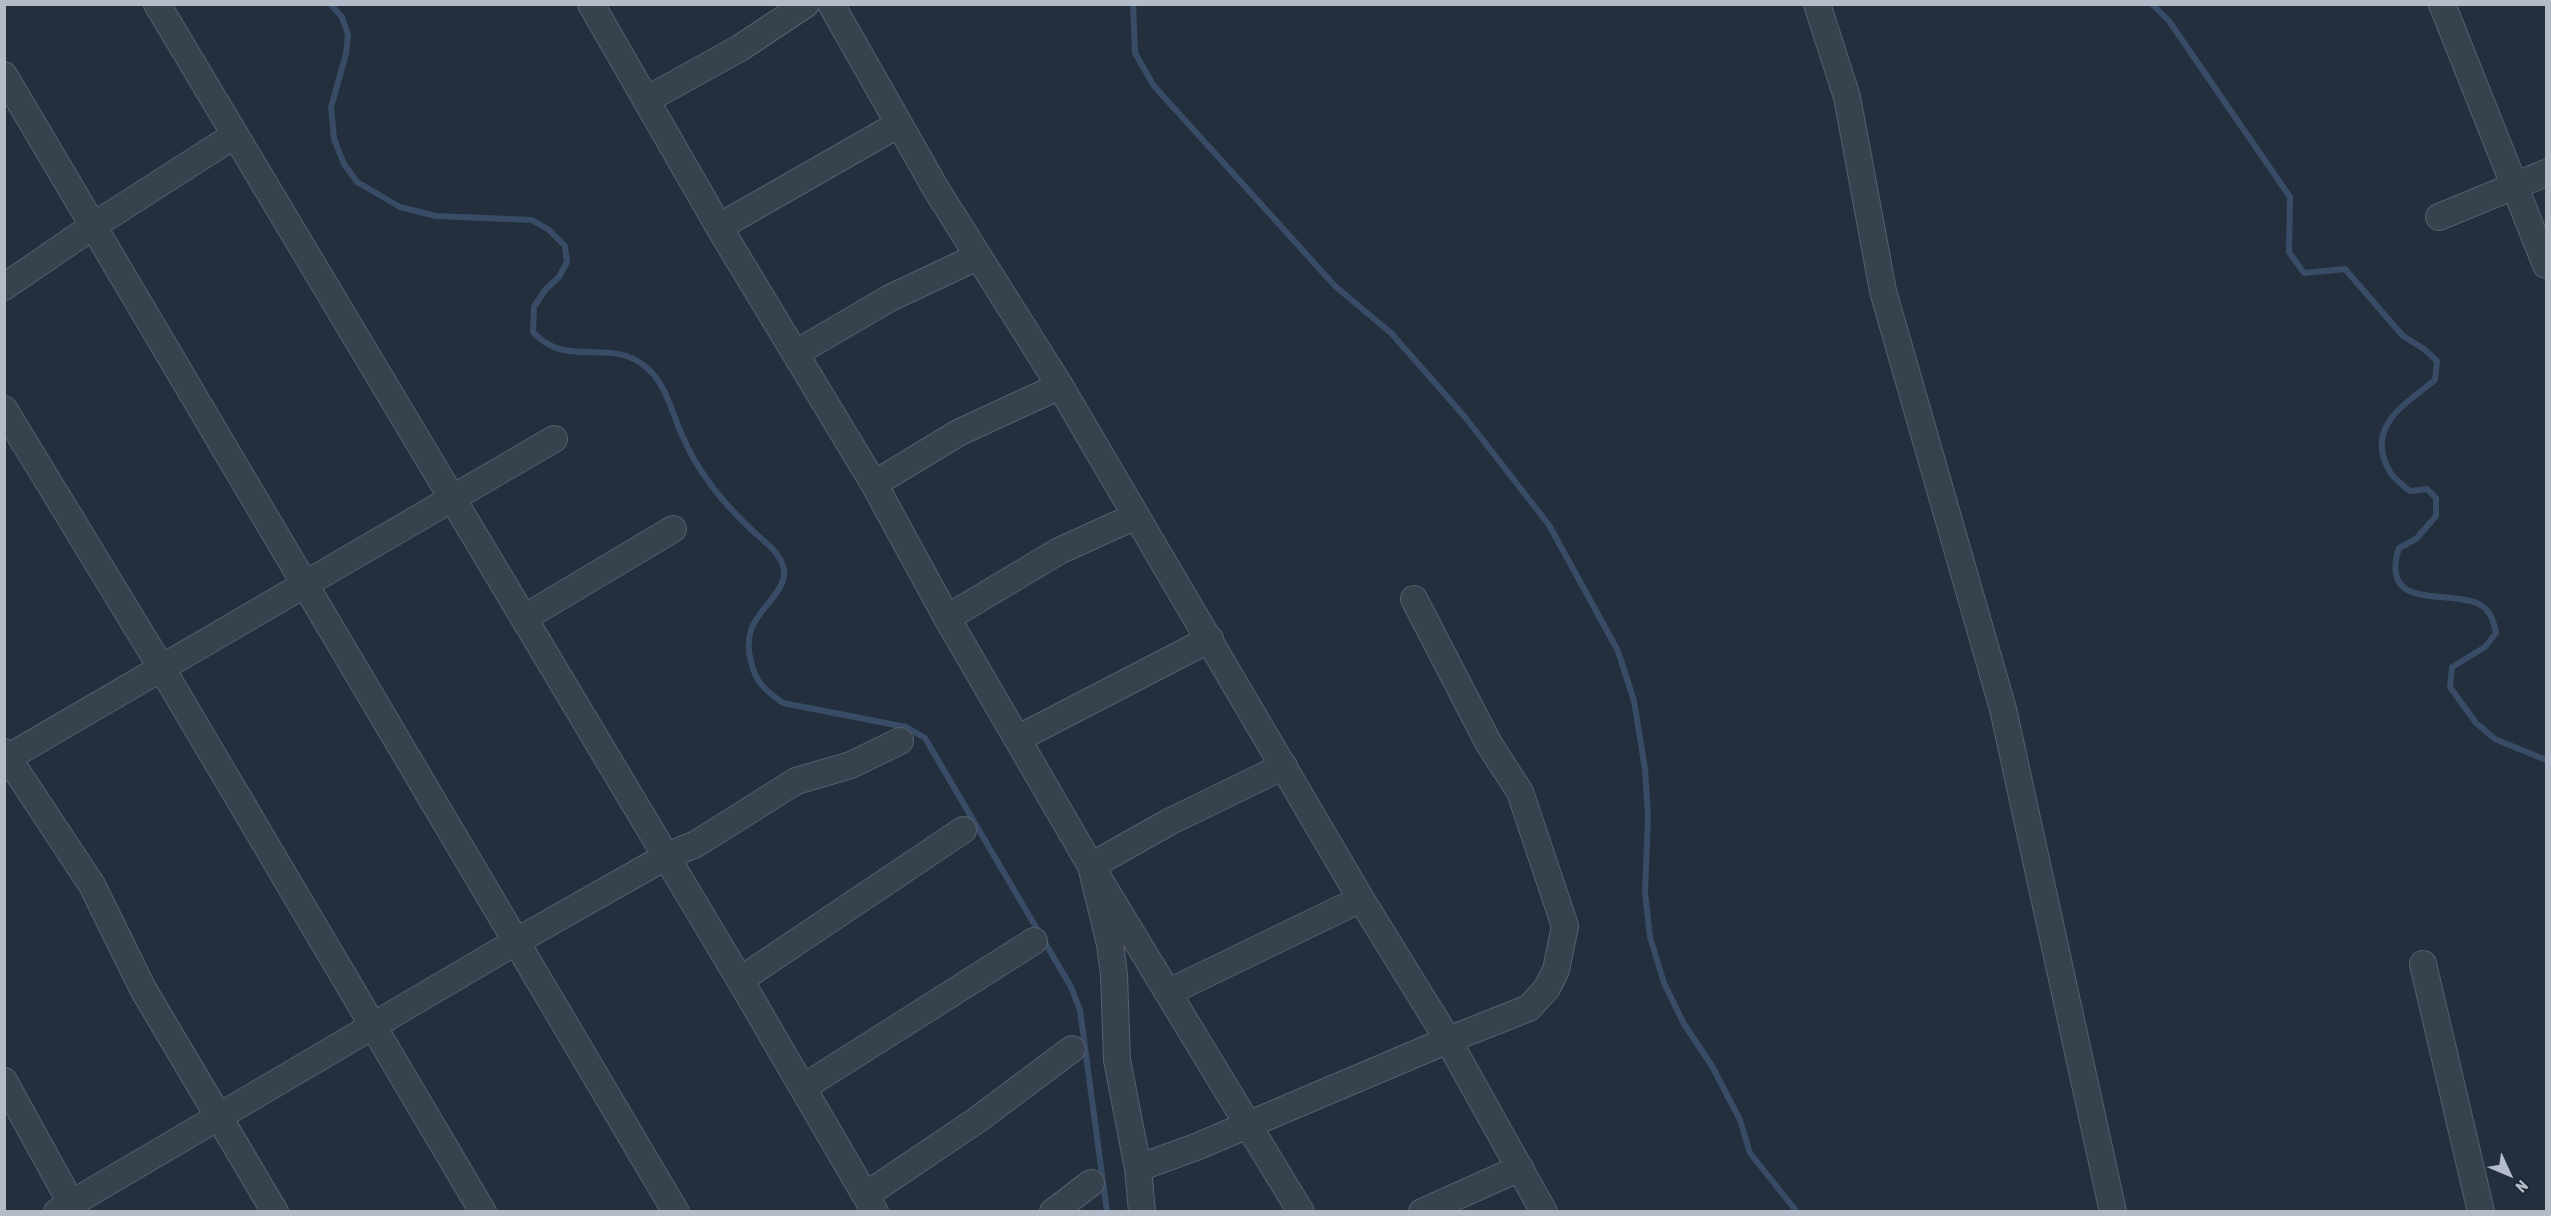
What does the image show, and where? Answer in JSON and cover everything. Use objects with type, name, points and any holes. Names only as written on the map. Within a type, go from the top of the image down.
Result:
[{"type":"street","points":[[157,4],[667,856],[804,1087],[870,1204],[1072,1049]]},
{"type":"street","points":[[591,4],[719,227],[874,484],[947,618],[1091,866],[1301,1212]]},
{"type":"street","points":[[646,100],[740,48],[806,4]]},
{"type":"street","points":[[831,4],[977,257],[1060,386],[1361,899],[1448,1040],[1544,1212]]},
{"type":"street","points":[[1817,4],[1847,97],[1883,291],[2003,709],[2113,1212]]},
{"type":"street","points":[[2442,4],[2547,265]]},
{"type":"street","points":[[4,75],[676,1212]]},
{"type":"street","points":[[719,227],[899,124]]},
{"type":"street","points":[[4,287],[93,226],[235,135]]},
{"type":"street","points":[[2439,217],[2547,173]]},
{"type":"street","points":[[796,352],[890,298],[977,257]]},
{"type":"street","points":[[874,484],[960,432],[1060,386]]},
{"type":"street","points":[[4,410],[161,667],[483,1212]]},
{"type":"street","points":[[275,1212],[143,989],[92,885],[6,756],[554,439]]},
{"type":"street","points":[[947,618],[1050,556],[1136,516]]},
{"type":"street","points":[[524,618],[673,529]]},
{"type":"street","points":[[1138,1168],[1249,1126],[1448,1040],[1529,1008],[1546,988],[1557,970],[1565,926],[1520,792],[1489,744],[1414,599]]},
{"type":"street","points":[[1018,738],[1210,639]]},
{"type":"street","points":[[4,1081],[68,1209],[218,1116],[517,941],[667,856],[696,844],[796,781],[851,765],[900,741]]},
{"type":"street","points":[[1091,866],[1169,822],[1284,766]]},
{"type":"street","points":[[740,980],[963,830]]},
{"type":"street","points":[[1091,866],[1110,944],[1114,975],[1117,1060],[1138,1168],[1142,1212]]},
{"type":"street","points":[[1169,992],[1361,899]]},
{"type":"street","points":[[804,1087],[1034,941]]},
{"type":"street","points":[[2423,964],[2481,1212]]},
{"type":"street","points":[[1422,1212],[1520,1168]]},
{"type":"street","points":[[1053,1212],[1091,1184]]},
{"type":"waterway","points":[[330,4],[342,17],[348,35],[346,54],[331,107],[334,139],[344,164],[357,182],[400,207],[436,216],[532,220],[549,230],[565,246],[567,262],[559,277],[545,290],[534,307],[533,332],[546,343],[560,349],[618,354],[632,358],[646,367],[664,390],[685,441],[705,477],[731,509],[778,555],[784,569],[784,578],[755,621],[749,638],[749,653],[753,668],[762,685],[783,703],[906,727],[925,738],[1071,987],[1080,1010],[1107,1212]]},
{"type":"waterway","points":[[1133,4],[1135,53],[1154,86],[1335,286],[1391,333],[1465,417],[1549,525],[1618,651],[1634,701],[1645,769],[1648,815],[1645,892],[1650,937],[1664,983],[1684,1024],[1712,1066],[1740,1120],[1750,1153],[1797,1212]]},
{"type":"waterway","points":[[2152,4],[2169,21],[2290,197],[2289,252],[2304,273],[2345,269],[2403,336],[2424,349],[2437,361],[2435,380],[2391,418],[2382,442],[2383,456],[2394,477],[2410,491],[2427,489],[2436,498],[2436,516],[2416,539],[2399,548],[2395,568],[2398,581],[2406,589],[2418,594],[2463,599],[2481,605],[2488,612],[2496,633],[2485,647],[2452,667],[2450,687],[2476,723],[2495,739],[2546,760]]}]
